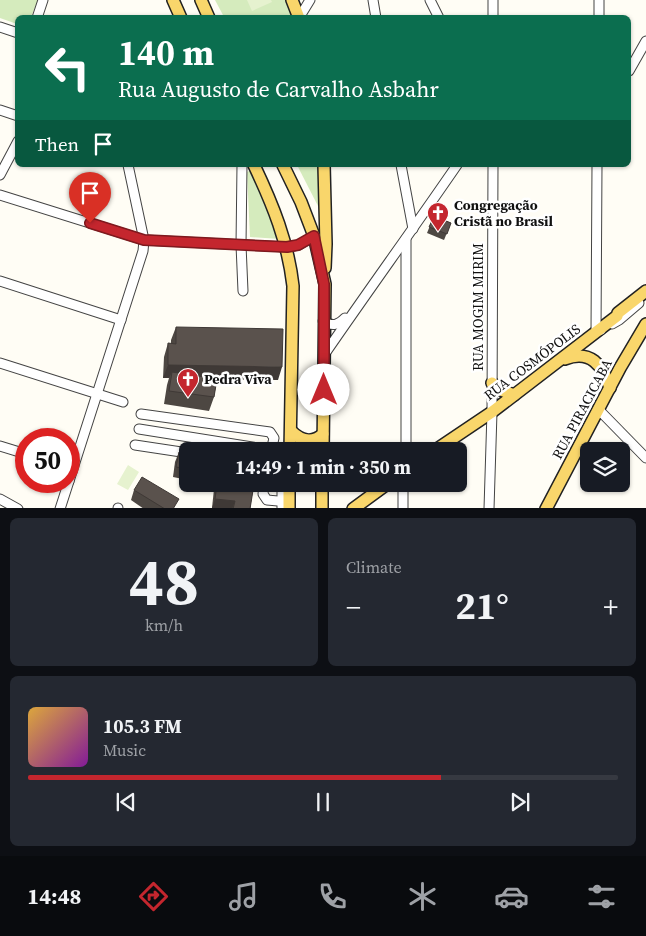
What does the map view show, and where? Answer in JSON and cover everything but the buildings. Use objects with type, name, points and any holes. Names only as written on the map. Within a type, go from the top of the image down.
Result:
[{"type":"main road","points":[[173,0],[180,15]]},
{"type":"main road","points":[[201,0],[208,15]]},
{"type":"main road","points":[[292,0],[298,15]]},
{"type":"main road","points":[[255,167],[267,192],[287,247],[293,286],[291,442]]},
{"type":"main road","points":[[284,167],[301,202],[314,236],[324,284]]},
{"type":"main road","points":[[323,442],[326,244],[324,167]]},
{"type":"main road","points":[[314,236],[320,225],[325,202]]},
{"type":"main road","name":"RUA COSMÓPOLIS","points":[[447,442],[492,412],[646,293]]},
{"type":"main road","name":"RUA PIRACICABA","points":[[546,508],[620,368],[646,324]]},
{"type":"main road","points":[[561,360],[577,355],[587,356],[599,365],[610,388]]},
{"type":"main road","points":[[492,382],[501,390],[514,395]]},
{"type":"main road","points":[[292,431],[304,440],[311,441],[323,434]]},
{"type":"main road","points":[[285,505],[287,492]]},
{"type":"main road","points":[[322,492],[322,508]]},
{"type":"main road","points":[[353,508],[376,492]]},
{"type":"street","points":[[38,15],[43,0]]},
{"type":"street","points":[[301,15],[310,0]]},
{"type":"street","points":[[373,0],[376,15]]},
{"type":"street","points":[[430,0],[438,15]]},
{"type":"street","points":[[493,0],[493,15]]},
{"type":"street","points":[[599,0],[599,15]]},
{"type":"street","points":[[0,27],[15,32]]},
{"type":"street","points":[[632,64],[646,41]]},
{"type":"street","points":[[0,110],[15,115]]},
{"type":"street","points":[[0,174],[15,146]]},
{"type":"street","points":[[80,441],[143,251],[144,240],[128,167]]},
{"type":"street","points":[[242,167],[242,291]]},
{"type":"street","points":[[401,167],[413,229]]},
{"type":"street","points":[[324,355],[456,167]]},
{"type":"street","name":"RUA MOGIM MIRIM","points":[[490,508],[493,167]]},
{"type":"street","points":[[596,332],[597,167]]},
{"type":"street","points":[[0,195],[144,240],[287,247],[298,245],[314,236]]},
{"type":"street","points":[[406,239],[406,442]]},
{"type":"street","points":[[0,281],[121,320]]},
{"type":"street","points":[[324,321],[332,325],[339,324],[356,308]]},
{"type":"street","points":[[620,368],[620,361],[646,316]]},
{"type":"street","points":[[0,363],[122,402]]},
{"type":"street","points":[[598,409],[646,458]]},
{"type":"street","points":[[141,414],[270,432],[274,438],[273,442]]},
{"type":"street","points":[[139,429],[221,442]]},
{"type":"street","points":[[135,445],[179,452]]},
{"type":"street","points":[[0,446],[15,451]]},
{"type":"street","points":[[263,492],[267,500],[285,505],[283,492]]},
{"type":"street","points":[[403,492],[403,508]]},
{"type":"street","points":[[60,508],[65,493]]},
{"type":"street","points":[[0,499],[18,508]]},
{"type":"green space","points":[[0,0],[38,0],[32,15],[15,15],[15,23],[0,18]]},
{"type":"green space","points":[[215,0],[287,0],[294,15],[223,15]]},
{"type":"green space","points":[[247,0],[271,0],[272,2],[252,11]]},
{"type":"green space","points":[[298,167],[319,167],[318,206]]},
{"type":"green space","points":[[253,169],[280,239],[250,237],[247,172]]},
{"type":"green space","points":[[128,465],[139,472],[128,490],[117,484]]},
{"type":"place","name":"Congregação Cristã no Brasil","points":[[438,232]]},
{"type":"place","name":"Pedra Viva","points":[[188,398]]},
{"type":"route","points":[[90,223],[144,240],[287,247],[298,245],[314,236],[324,284],[324,390]]}]
